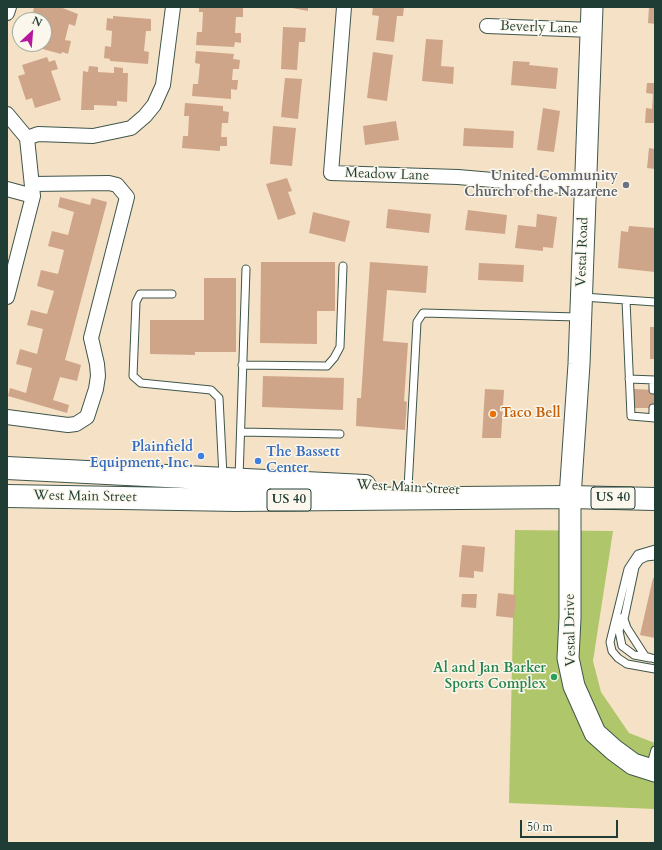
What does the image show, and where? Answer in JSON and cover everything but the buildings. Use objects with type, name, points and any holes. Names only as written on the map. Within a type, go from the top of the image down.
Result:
[{"type":"main road","name":"West Main Street","points":[[7,468],[227,487],[655,499]]},
{"type":"main road","name":"West Main Street","points":[[7,496],[227,487],[408,488],[570,497]]},
{"type":"street","points":[[7,13],[8,7]]},
{"type":"street","points":[[27,138],[38,134],[93,136],[131,128],[145,116],[154,105],[163,85],[173,7]]},
{"type":"street","name":"Meadow Lane","points":[[344,7],[331,172],[458,177],[585,188]]},
{"type":"street","name":"Vestal Road","points":[[570,497],[581,297],[592,7]]},
{"type":"street","name":"Beverly Lane","points":[[487,26],[592,30]]},
{"type":"street","points":[[7,114],[27,138],[32,190],[7,297]]},
{"type":"street","points":[[7,189],[32,190],[109,183],[117,185],[127,197],[91,338],[98,376],[88,417],[76,424],[68,425],[7,417]]},
{"type":"street","name":"Vestal Drive","points":[[570,497],[570,618],[568,658],[574,686],[594,733],[633,764],[653,763]]},
{"type":"lane","points":[[242,365],[327,366],[334,358],[340,347],[343,266]]},
{"type":"lane","points":[[227,487],[240,432],[246,269]]},
{"type":"lane","points":[[172,294],[140,294],[136,302],[133,376],[141,383],[212,390],[219,398],[227,487]]},
{"type":"lane","points":[[581,297],[655,302]]},
{"type":"lane","points":[[626,300],[631,416],[654,418],[653,408]]},
{"type":"lane","points":[[408,488],[417,322],[423,313],[580,318]]},
{"type":"lane","points":[[629,379],[654,380],[653,390]]},
{"type":"lane","points":[[240,432],[340,434]]},
{"type":"lane","points":[[655,549],[638,554],[628,569],[610,642],[612,651],[618,658],[628,664],[655,668]]},
{"type":"lane","points":[[654,659],[646,656],[627,628],[624,619],[635,567],[640,560],[646,557],[655,556]]},
{"type":"lane","points":[[627,609],[619,631],[622,646],[634,656],[654,659]]},
{"type":"green space","name":"Al and Jan Barker Sports Complex","points":[[515,530],[613,531],[593,661],[601,692],[629,733],[655,743],[655,809],[509,803]]},
{"type":"place","name":"United Community Church of the Nazarene","points":[[626,185]]},
{"type":"place","name":"Taco Bell","points":[[493,414]]},
{"type":"place","name":"Plainfield Equipment, Inc.","points":[[201,456]]},
{"type":"place","name":"The Bassett Center","points":[[258,461]]},
{"type":"place","name":"Al and Jan Barker Sports Complex","points":[[554,677]]}]
